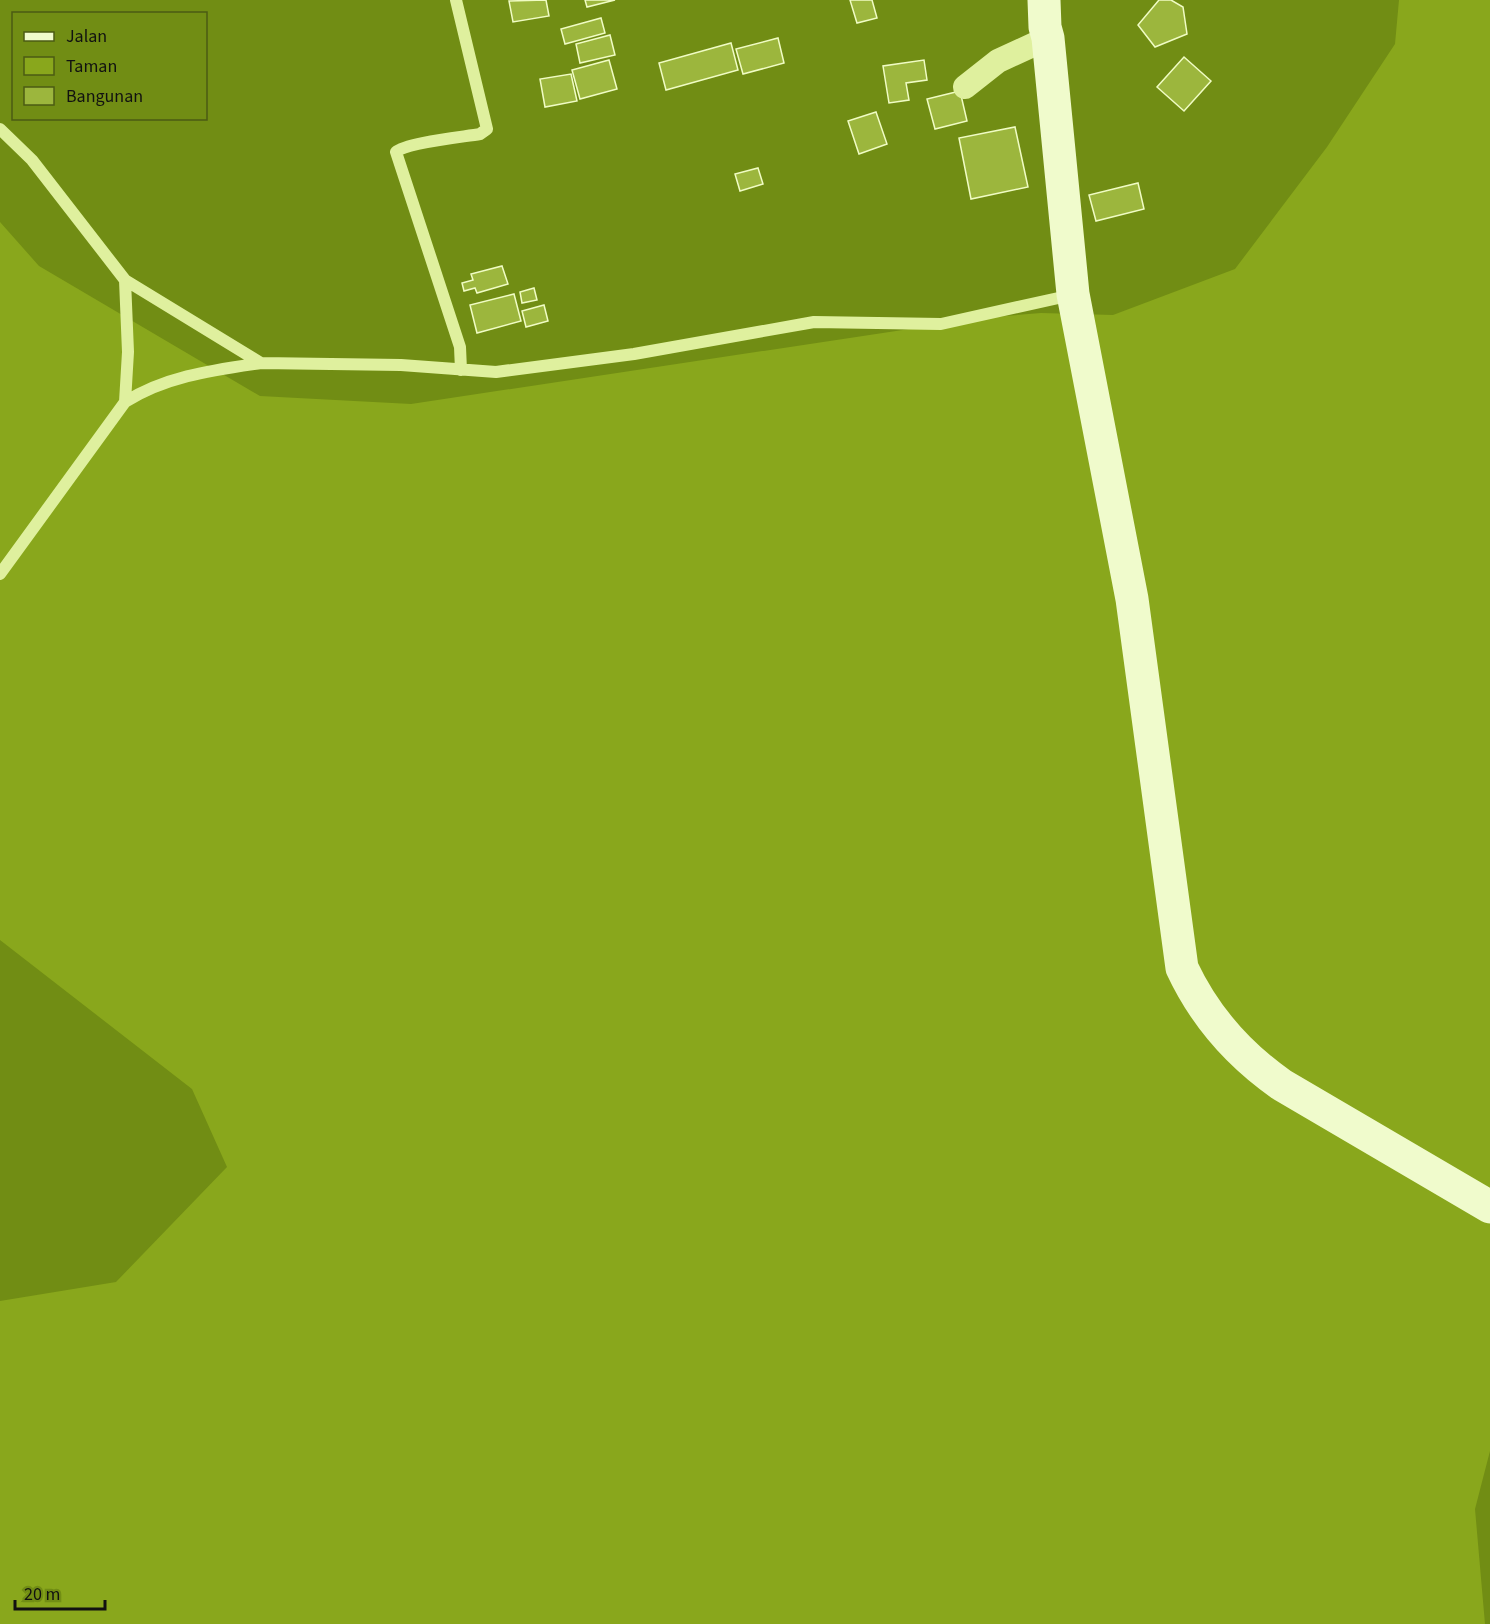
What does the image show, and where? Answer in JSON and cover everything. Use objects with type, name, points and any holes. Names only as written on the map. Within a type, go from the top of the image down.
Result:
[{"type":"main road","points":[[1044,0],[1073,294],[1132,599],[1182,968],[1195,995],[1214,1022],[1263,1072],[1490,1208]]},
{"type":"street","points":[[965,87],[998,61],[1048,38]]},
{"type":"lane","points":[[456,0],[487,129],[480,134],[398,149],[396,153],[460,347],[461,370]]},
{"type":"lane","points":[[0,129],[32,160],[124,280],[261,363]]},
{"type":"lane","points":[[124,280],[128,352],[125,402]]},
{"type":"lane","points":[[0,574],[125,402],[144,390],[177,378],[261,363],[400,366],[496,372],[622,356],[814,322],[941,324],[1073,294]]},
{"type":"green space","points":[[1399,0],[1490,0],[1490,1451],[1475,1509],[1485,1624],[0,1624],[0,1301],[116,1282],[227,1167],[192,1089],[0,940],[0,222],[39,266],[260,396],[411,404],[982,318],[1041,313],[1113,315],[1235,269],[1327,147],[1395,44]]},
{"type":"building","points":[[546,0],[549,16],[513,22],[509,1]]},
{"type":"building","points":[[585,0],[615,0],[587,7]]},
{"type":"building","points":[[850,0],[872,0],[877,18],[857,23]]},
{"type":"building","points":[[1159,0],[1171,0],[1183,7],[1187,34],[1155,47],[1138,25]]},
{"type":"building","points":[[601,18],[605,33],[565,44],[561,29]]},
{"type":"building","points":[[610,35],[615,55],[580,63],[576,44]]},
{"type":"building","points":[[778,38],[784,63],[743,74],[736,49]]},
{"type":"building","points":[[731,43],[738,70],[666,90],[659,63]]},
{"type":"building","points":[[1184,57],[1211,81],[1184,111],[1157,87]]},
{"type":"building","points":[[609,60],[617,89],[580,99],[572,70]]},
{"type":"building","points":[[924,60],[927,80],[906,83],[909,100],[889,103],[883,66]]},
{"type":"building","points":[[571,74],[577,101],[545,107],[540,79]]},
{"type":"building","points":[[960,91],[967,121],[935,129],[927,99]]},
{"type":"building","points":[[876,112],[887,144],[859,154],[848,121]]},
{"type":"building","points":[[1015,127],[1028,187],[971,199],[959,138]]},
{"type":"building","points":[[758,168],[763,184],[740,191],[735,174]]},
{"type":"building","points":[[1138,183],[1144,209],[1096,221],[1089,195]]},
{"type":"building","points":[[502,266],[508,284],[477,293],[475,288],[464,291],[462,283],[473,280],[471,274]]},
{"type":"building","points":[[534,288],[537,300],[522,303],[520,292]]},
{"type":"building","points":[[514,294],[521,321],[477,333],[470,305]]},
{"type":"building","points":[[544,305],[548,321],[526,327],[522,311]]}]
